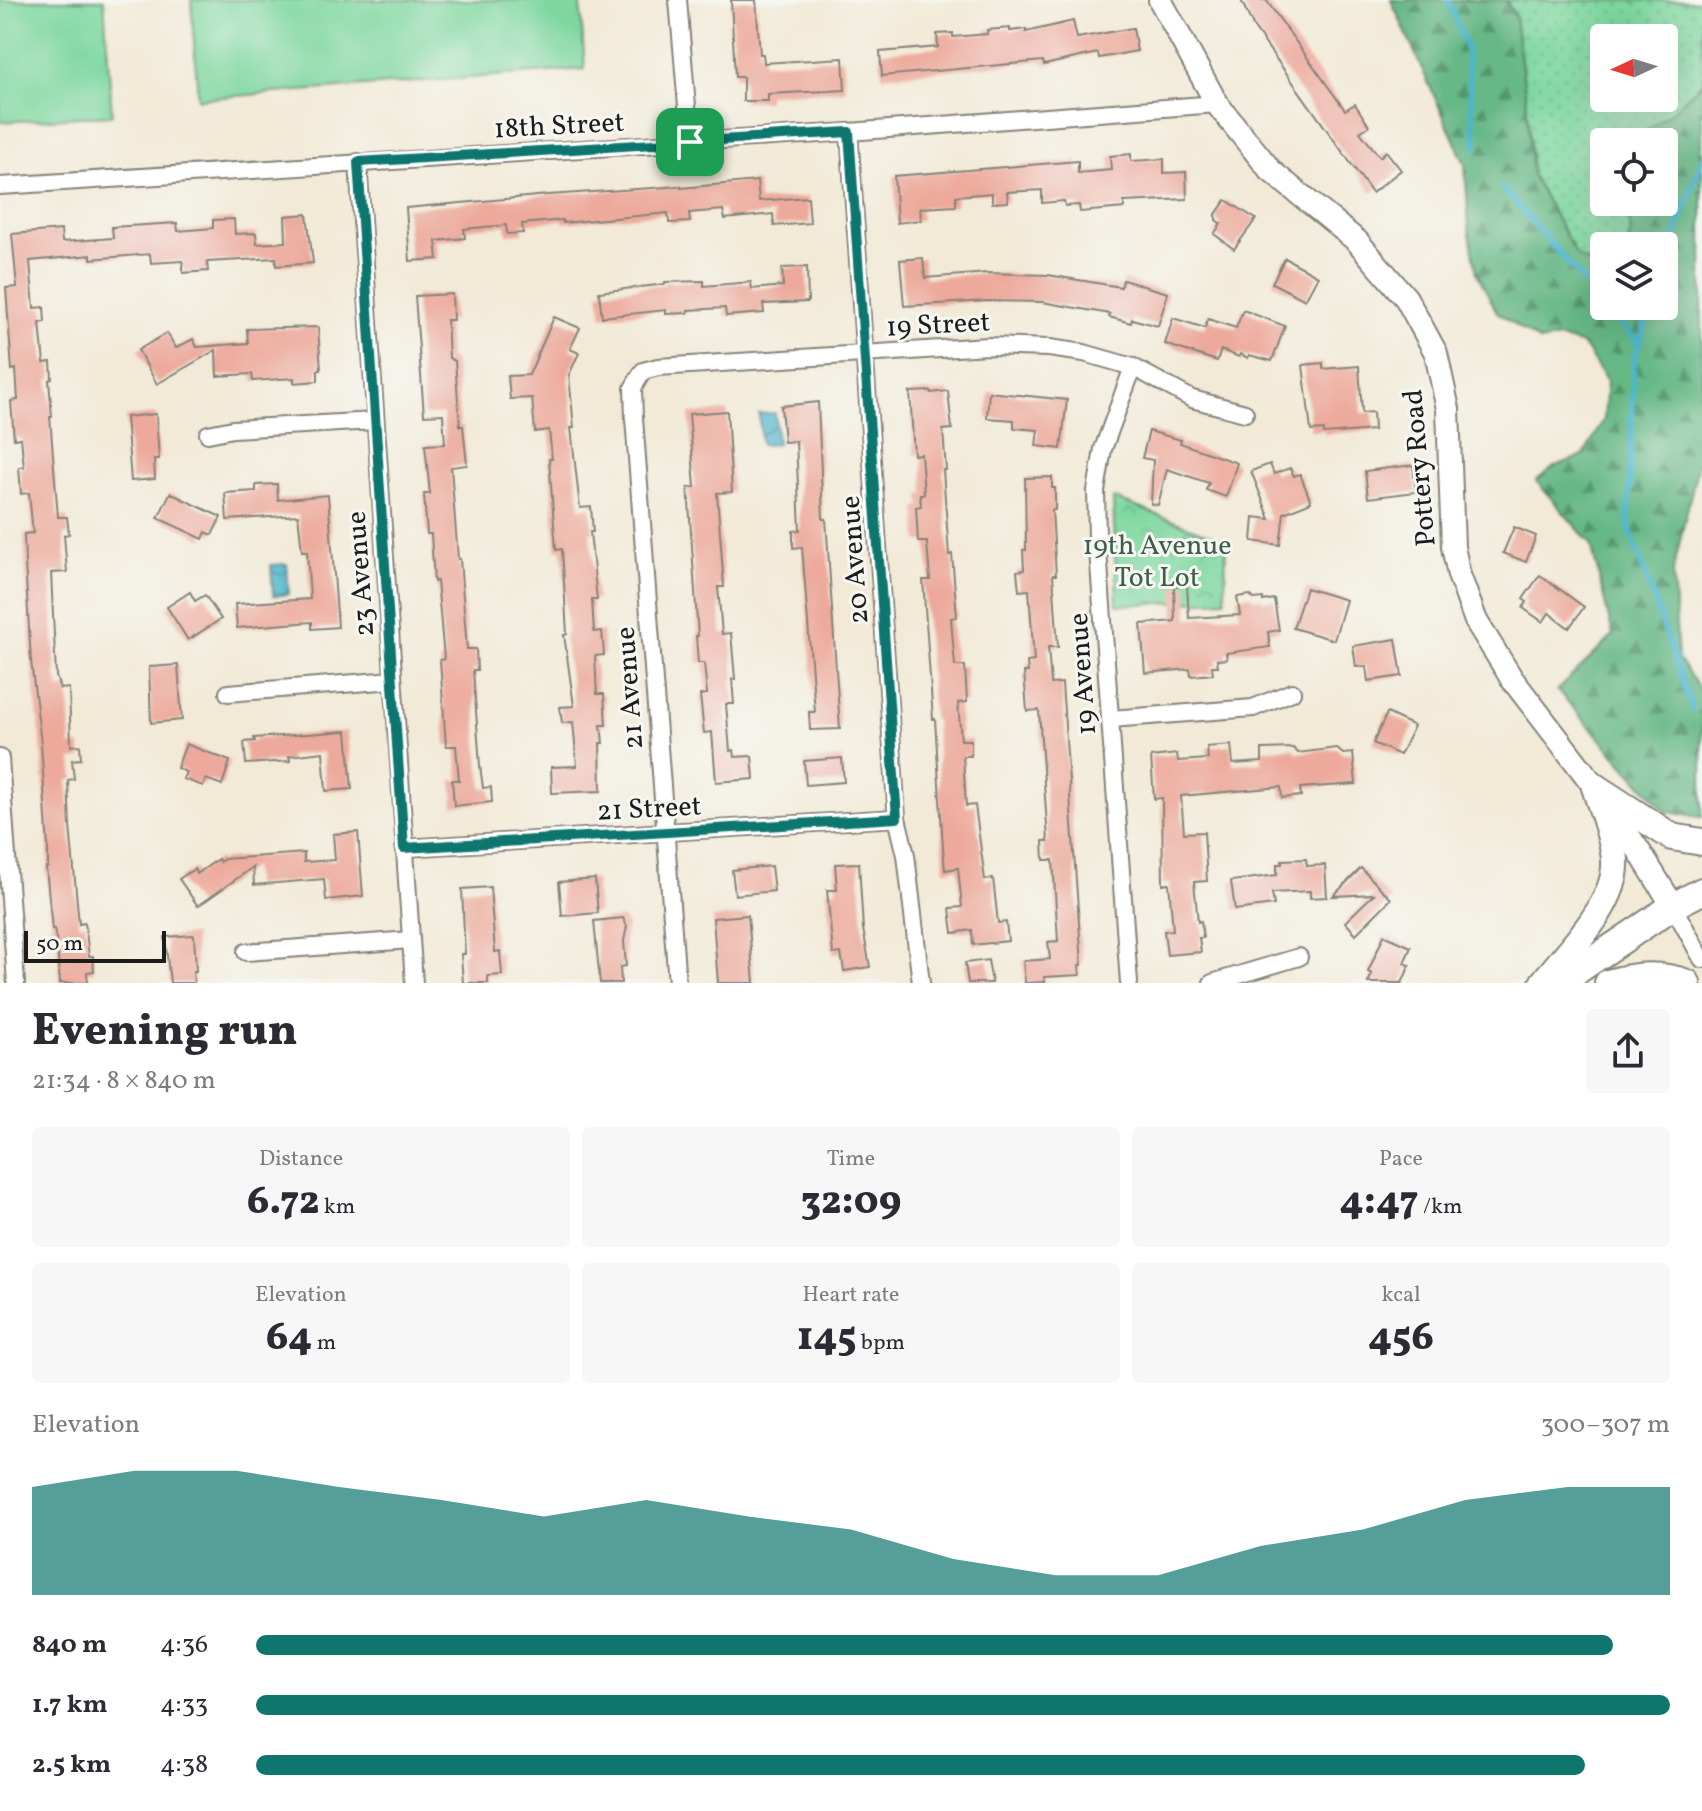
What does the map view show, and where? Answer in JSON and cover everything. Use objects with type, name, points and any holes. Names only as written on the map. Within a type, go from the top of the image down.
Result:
[{"type":"main road","points":[[1595,787],[1672,837],[1702,842]]},
{"type":"main road","points":[[1543,983],[1603,906],[1611,884],[1615,863],[1595,787]]},
{"type":"main road","points":[[1559,983],[1673,906],[1702,891]]},
{"type":"main road","points":[[1608,983],[1650,975],[1687,983]]},
{"type":"street","points":[[678,0],[690,142]]},
{"type":"street","name":"Pottery Road","points":[[1160,0],[1217,104],[1271,171],[1357,241],[1406,298],[1436,353],[1448,409],[1453,547],[1459,575],[1476,621],[1512,679],[1595,787],[1639,851],[1702,959]]},
{"type":"street","name":"18th Street","points":[[0,186],[849,132],[1217,104]]},
{"type":"street","name":"20 Avenue","points":[[849,132],[897,818],[906,855],[921,983]]},
{"type":"street","name":"23 Avenue","points":[[358,162],[414,983]]},
{"type":"street","name":"19 Street","points":[[633,388],[643,371],[658,367],[1015,345],[1084,353],[1133,367],[1192,399],[1245,413]]},
{"type":"street","name":"19 Avenue","points":[[1129,983],[1096,491],[1103,449],[1133,367]]},
{"type":"street","name":"21 Avenue","points":[[633,388],[677,983]]},
{"type":"street","points":[[208,434],[233,429],[375,421]]},
{"type":"street","points":[[228,693],[393,680]]},
{"type":"street","points":[[1111,719],[1253,708],[1292,692]]},
{"type":"street","points":[[0,758],[16,983]]},
{"type":"street","name":"21 Street","points":[[404,848],[897,818]]},
{"type":"street","points":[[246,952],[411,940]]},
{"type":"street","points":[[1212,983],[1268,969],[1299,957]]},
{"type":"green space","points":[[0,0],[104,0],[112,115],[0,122]]},
{"type":"green space","points":[[191,0],[580,0],[585,69],[198,99]]},
{"type":"green space","points":[[1391,0],[1506,0],[1515,17],[1532,175],[1577,256],[1590,263],[1590,320],[1678,320],[1678,232],[1631,232],[1628,216],[1678,216],[1678,128],[1650,128],[1671,112],[1678,112],[1678,106],[1702,83],[1702,447],[1673,571],[1678,659],[1702,692],[1702,817],[1666,812],[1557,690],[1613,636],[1591,544],[1536,481],[1554,467],[1584,455],[1604,419],[1607,382],[1583,345],[1559,338],[1540,342],[1497,312],[1477,273],[1469,229],[1465,164]]},
{"type":"green space","points":[[1506,0],[1702,1],[1702,83],[1678,106],[1678,24],[1590,24],[1590,112],[1671,112],[1650,128],[1590,128],[1590,216],[1628,216],[1631,232],[1590,232],[1590,264],[1577,256],[1532,175],[1515,17]]},
{"type":"green space","name":"19th Avenue Tot Lot","points":[[1113,498],[1226,541],[1225,600],[1117,605]]},
{"type":"water","points":[[775,413],[777,444],[761,445],[759,414]]},
{"type":"water","points":[[287,564],[289,594],[273,596],[271,565]]},
{"type":"building","points":[[731,0],[756,0],[760,54],[763,54],[764,63],[843,58],[845,90],[768,94],[768,101],[743,101],[743,77],[735,77]]},
{"type":"building","points":[[1241,0],[1266,0],[1345,110],[1355,104],[1369,126],[1360,132],[1380,157],[1386,151],[1401,170],[1372,193],[1254,28]]},
{"type":"building","points":[[1073,21],[1077,38],[1133,28],[1137,51],[1099,58],[1098,53],[1044,65],[1043,61],[882,76],[880,52],[938,47],[937,34],[953,33],[953,37],[1010,28],[1010,31],[1026,29],[1026,32]]},
{"type":"building","points":[[1131,154],[1131,161],[1164,159],[1164,173],[1186,172],[1187,199],[1124,202],[1124,208],[1080,212],[1079,205],[1065,206],[1064,201],[1042,203],[1042,190],[1007,192],[1008,202],[992,203],[992,193],[956,196],[956,206],[920,208],[921,220],[897,223],[894,176],[1078,161],[1078,173],[1111,170],[1110,156]]},
{"type":"building","points":[[757,181],[759,201],[808,197],[810,223],[774,226],[773,214],[725,219],[723,210],[689,213],[690,222],[669,223],[668,213],[522,224],[523,233],[507,234],[506,225],[464,229],[465,238],[436,241],[438,259],[410,261],[406,208]]},
{"type":"building","points":[[1226,200],[1256,219],[1234,249],[1214,234],[1221,224],[1216,220],[1216,214]]},
{"type":"building","points":[[307,214],[313,263],[276,266],[276,258],[207,262],[208,271],[183,273],[183,261],[151,263],[150,254],[91,259],[91,255],[30,261],[34,308],[44,307],[45,322],[40,323],[44,363],[51,362],[50,417],[58,517],[67,517],[69,534],[64,535],[67,572],[51,573],[56,676],[60,689],[69,688],[71,746],[80,745],[81,759],[72,760],[74,779],[68,780],[70,826],[79,924],[85,923],[94,971],[87,972],[88,983],[60,983],[46,867],[48,848],[41,743],[31,661],[25,562],[24,534],[33,533],[29,493],[21,494],[19,467],[24,467],[21,438],[14,439],[11,401],[18,400],[16,369],[12,370],[6,288],[17,287],[12,234],[61,230],[62,242],[113,238],[112,227],[177,223],[178,231],[213,228],[213,220],[234,219],[235,234],[256,233],[257,244],[286,242],[285,216]]},
{"type":"building","points":[[923,258],[925,278],[988,273],[1048,275],[1121,287],[1123,280],[1168,293],[1158,326],[1132,319],[1131,323],[1109,317],[1110,314],[1042,302],[988,301],[904,306],[900,260]]},
{"type":"building","points":[[1285,258],[1318,276],[1305,300],[1272,283]]},
{"type":"building","points":[[807,267],[808,302],[763,304],[764,313],[726,316],[725,308],[602,317],[599,292],[665,282],[704,281],[704,286],[751,282],[752,289],[783,286],[782,268]]},
{"type":"building","points":[[452,294],[453,320],[447,320],[449,358],[455,361],[460,426],[463,426],[467,465],[451,467],[458,559],[467,649],[476,649],[477,670],[473,670],[483,788],[491,787],[492,802],[454,806],[452,780],[459,780],[456,746],[446,746],[440,613],[424,494],[430,494],[425,445],[445,444],[443,414],[424,415],[415,296]]},
{"type":"building","points":[[1243,310],[1285,326],[1272,361],[1249,355],[1248,358],[1240,354],[1239,357],[1221,350],[1217,361],[1165,344],[1173,318],[1205,328],[1208,319],[1236,328]]},
{"type":"building","points":[[554,317],[580,328],[570,349],[579,353],[569,375],[574,428],[571,428],[580,508],[591,507],[593,532],[590,532],[597,600],[592,600],[594,632],[602,631],[604,655],[595,656],[597,694],[604,694],[606,725],[601,725],[601,791],[552,793],[551,767],[577,766],[573,722],[562,723],[560,707],[574,706],[564,635],[567,634],[562,549],[556,550],[549,430],[535,432],[532,398],[510,399],[508,376],[529,375]]},
{"type":"building","points":[[318,327],[321,370],[318,370],[318,381],[294,383],[294,378],[253,381],[252,374],[217,376],[216,350],[157,384],[138,350],[167,333],[176,348],[193,339],[197,347],[248,343],[247,329]]},
{"type":"building","points":[[1323,363],[1323,369],[1359,366],[1362,413],[1373,412],[1374,430],[1324,434],[1324,430],[1311,431],[1303,365]]},
{"type":"building","points":[[948,391],[952,429],[943,430],[946,470],[943,470],[957,617],[951,618],[955,666],[965,666],[967,702],[958,703],[961,740],[971,740],[971,756],[963,756],[966,806],[975,805],[985,880],[993,878],[998,923],[1006,922],[1008,941],[973,945],[972,930],[953,933],[950,908],[962,907],[958,868],[945,870],[923,580],[930,580],[927,542],[918,542],[916,507],[921,506],[920,494],[924,494],[921,454],[914,455],[910,392]]},
{"type":"building","points":[[989,392],[1067,400],[1061,449],[1036,446],[1038,430],[1014,428],[1014,420],[987,418]]},
{"type":"building","points":[[818,402],[823,519],[826,519],[840,729],[810,730],[809,712],[815,712],[802,547],[793,548],[793,531],[800,530],[796,441],[784,442],[781,406]]},
{"type":"building","points":[[727,411],[732,492],[717,493],[724,587],[718,587],[722,634],[731,633],[735,679],[732,679],[734,704],[726,704],[730,751],[734,750],[735,757],[752,756],[754,779],[716,782],[712,732],[704,733],[700,695],[707,694],[704,663],[698,663],[696,636],[688,488],[695,487],[689,414]]},
{"type":"building","points":[[156,414],[159,459],[154,459],[155,479],[131,481],[126,417]]},
{"type":"building","points":[[1149,431],[1181,440],[1180,443],[1237,463],[1226,497],[1206,490],[1209,483],[1167,469],[1158,505],[1151,504],[1153,460],[1142,458]]},
{"type":"building","points":[[1270,464],[1274,474],[1290,468],[1294,476],[1300,474],[1311,502],[1284,513],[1280,545],[1252,541],[1254,517],[1270,519],[1251,471]]},
{"type":"building","points":[[1413,465],[1416,492],[1368,498],[1365,471]]},
{"type":"building","points":[[1052,477],[1052,488],[1055,488],[1055,510],[1052,510],[1056,575],[1053,575],[1058,647],[1048,647],[1051,684],[1062,683],[1082,965],[1079,965],[1080,975],[1044,977],[1045,982],[1025,983],[1023,961],[1050,959],[1048,942],[1058,941],[1053,860],[1044,860],[1043,841],[1048,841],[1039,710],[1027,711],[1024,672],[1028,672],[1027,662],[1034,661],[1029,590],[1019,591],[1017,571],[1024,570],[1023,550],[1026,550],[1025,478]]},
{"type":"building","points":[[277,484],[278,500],[328,495],[338,627],[312,629],[312,622],[237,628],[235,604],[310,599],[307,551],[302,551],[298,515],[227,520],[225,493],[256,491],[256,485]]},
{"type":"building","points":[[170,493],[221,517],[212,535],[206,532],[203,539],[158,518]]},
{"type":"building","points":[[1514,527],[1536,536],[1526,562],[1503,553]]},
{"type":"building","points":[[1540,575],[1584,607],[1569,628],[1549,613],[1543,622],[1523,608],[1527,602],[1523,599]]},
{"type":"building","points":[[1187,585],[1189,618],[1240,615],[1237,597],[1250,595],[1254,599],[1263,598],[1263,601],[1274,599],[1279,630],[1268,632],[1270,647],[1226,653],[1227,659],[1217,660],[1218,666],[1212,666],[1213,674],[1191,676],[1190,669],[1145,673],[1141,624],[1175,621],[1174,586]]},
{"type":"building","points":[[1306,588],[1346,600],[1334,640],[1293,628]]},
{"type":"building","points":[[190,592],[195,601],[205,595],[221,619],[188,640],[167,607]]},
{"type":"building","points":[[1396,639],[1402,676],[1368,681],[1366,666],[1356,667],[1353,646]]},
{"type":"building","points":[[178,665],[182,720],[151,723],[149,667]]},
{"type":"building","points":[[1387,713],[1414,726],[1400,755],[1373,743]]},
{"type":"building","points":[[347,731],[352,789],[326,791],[323,752],[289,756],[290,761],[246,764],[244,742],[255,741],[254,738]]},
{"type":"building","points":[[186,744],[230,761],[222,785],[206,779],[203,786],[183,779],[186,772],[177,768]]},
{"type":"building","points":[[1231,745],[1233,764],[1262,762],[1262,749],[1293,748],[1298,753],[1336,748],[1343,754],[1353,753],[1356,784],[1300,788],[1301,796],[1282,798],[1281,787],[1181,796],[1184,833],[1204,832],[1207,881],[1194,882],[1203,938],[1199,938],[1201,952],[1167,955],[1164,931],[1173,930],[1169,883],[1163,884],[1162,798],[1154,799],[1151,757],[1177,754],[1178,761],[1208,759],[1207,747]]},
{"type":"building","points":[[842,758],[844,782],[806,785],[804,761]]},
{"type":"building","points":[[358,832],[363,896],[326,900],[324,879],[254,885],[253,867],[198,906],[179,879],[194,869],[197,874],[218,859],[220,862],[224,859],[304,853],[304,862],[335,860],[333,834]]},
{"type":"building","points":[[1306,859],[1307,866],[1325,865],[1327,897],[1310,898],[1310,891],[1272,893],[1274,905],[1235,910],[1231,881],[1277,875],[1277,864],[1282,864],[1282,860]]},
{"type":"building","points":[[859,863],[863,929],[870,967],[844,971],[841,953],[833,954],[827,890],[837,890],[835,864]]},
{"type":"building","points":[[771,866],[774,891],[735,895],[732,870]]},
{"type":"building","points":[[1361,868],[1391,899],[1356,934],[1345,922],[1374,894],[1333,896]]},
{"type":"building","points":[[595,879],[598,913],[562,916],[559,882]]},
{"type":"building","points":[[490,887],[495,952],[500,951],[502,975],[488,976],[488,983],[463,983],[462,889]]},
{"type":"building","points":[[748,915],[754,983],[718,983],[713,918]]},
{"type":"building","points":[[623,918],[627,926],[624,941],[626,966],[620,967],[621,983],[600,983],[594,921]]},
{"type":"building","points":[[194,935],[194,983],[170,983],[165,937]]},
{"type":"building","points":[[1384,935],[1411,947],[1404,963],[1410,965],[1402,983],[1368,983],[1372,974],[1368,972]]},
{"type":"building","points":[[988,960],[992,983],[968,983],[965,963]]},
{"type":"waterway","points":[[1448,0],[1466,47],[1476,148]]},
{"type":"waterway","points":[[1677,232],[1702,160]]},
{"type":"waterway","points":[[1502,188],[1590,288]]},
{"type":"waterway","points":[[1617,320],[1638,343]]},
{"type":"waterway","points":[[1647,320],[1634,360],[1628,525],[1692,709]]},
{"type":"route","points":[[849,132],[897,818],[404,848],[358,162],[690,142],[849,132]]}]
